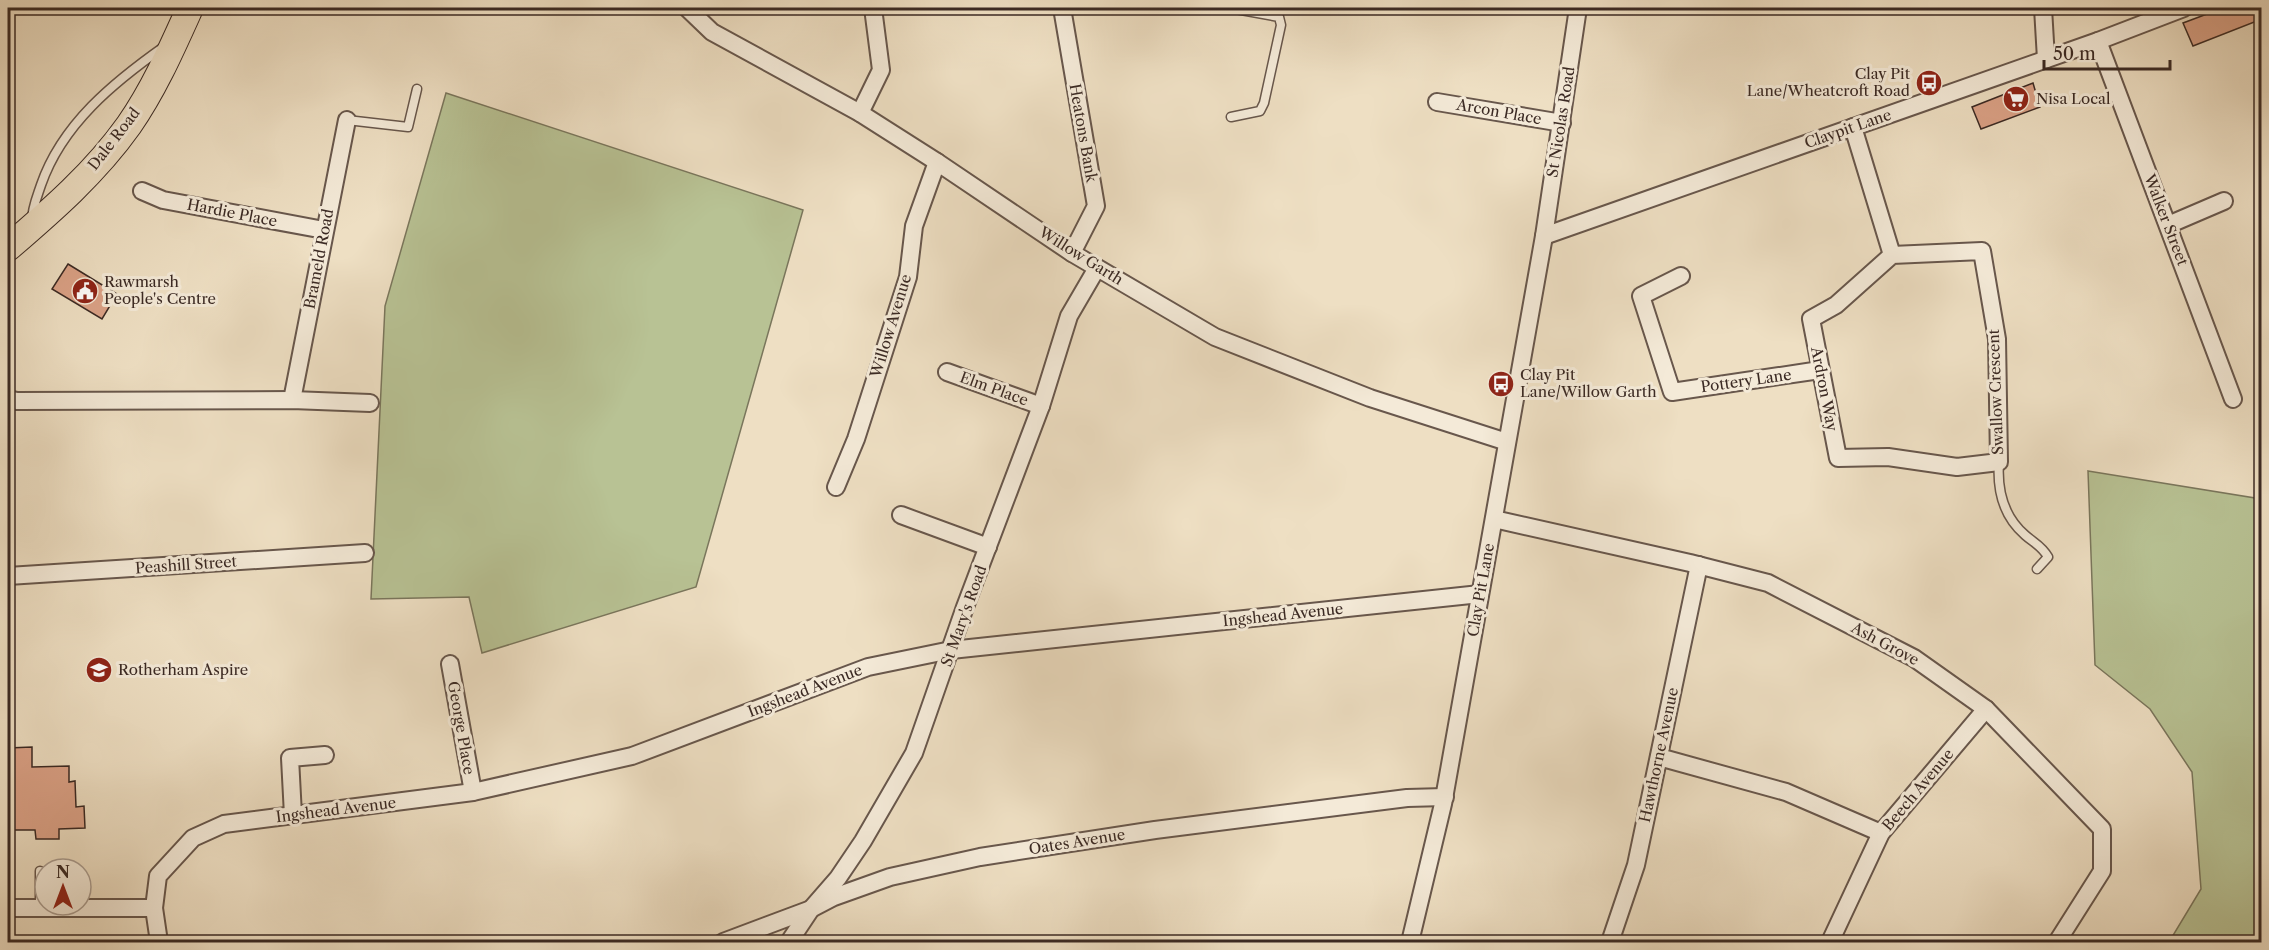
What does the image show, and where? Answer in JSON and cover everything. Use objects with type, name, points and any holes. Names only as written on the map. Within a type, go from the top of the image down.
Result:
[{"type":"main road","name":"Dale Road","points":[[8,248],[61,203],[129,125],[155,81],[190,8]]},
{"type":"street","name":"Willow Garth","points":[[687,8],[712,32],[860,113],[1072,253],[1215,337],[1370,398],[1507,442]]},
{"type":"street","points":[[860,113],[881,70],[873,8]]},
{"type":"street","name":"Heatons Bank","points":[[1062,8],[1096,206],[1072,253]]},
{"type":"street","name":"St Nicolas Road","points":[[1544,236],[1578,8]]},
{"type":"street","points":[[2043,8],[2046,59]]},
{"type":"street","name":"Claypit Lane","points":[[1544,236],[2098,41],[2184,8]]},
{"type":"street","name":"Walker Street","points":[[2098,41],[2234,399]]},
{"type":"street","name":"Arcon Place","points":[[1437,102],[1562,123]]},
{"type":"street","name":"Brameld Road","points":[[292,400],[347,120]]},
{"type":"street","points":[[1853,128],[1892,255]]},
{"type":"street","name":"Willow Avenue","points":[[836,487],[856,439],[908,277],[914,226],[937,162]]},
{"type":"street","name":"Hardie Place","points":[[142,191],[163,200],[324,230]]},
{"type":"street","points":[[2168,225],[2224,201]]},
{"type":"street","name":"Clay Pit Lane","points":[[1410,942],[1444,798],[1544,236]]},
{"type":"street","name":"Swallow Crescent","points":[[1838,458],[1888,457],[1957,467],[1999,462],[1997,339],[1982,251],[1892,255]]},
{"type":"street","name":"Ardron Way","points":[[1838,458],[1811,320],[1836,305],[1892,255]]},
{"type":"street","name":"St Mary's Road","points":[[789,942],[811,909],[838,878],[863,842],[914,753],[965,607],[1041,406],[1070,316],[1097,268]]},
{"type":"street","name":"Pottery Lane","points":[[1681,276],[1641,296],[1672,392],[1820,370]]},
{"type":"street","name":"Elm Place","points":[[947,372],[1041,406]]},
{"type":"street","points":[[8,399],[17,401],[292,400],[370,403]]},
{"type":"street","points":[[901,515],[988,547]]},
{"type":"street","name":"Ash Grove","points":[[1494,519],[1699,565],[1768,583],[1914,658],[1986,709],[2102,829],[2102,871],[2057,942]]},
{"type":"street","name":"Peashill Street","points":[[8,576],[365,553]]},
{"type":"street","name":"Hawthorne Avenue","points":[[1610,942],[1636,866],[1699,565]]},
{"type":"street","name":"Ingshead Avenue","points":[[154,908],[158,876],[192,838],[224,824],[473,792],[632,756],[868,667],[951,650],[1480,594]]},
{"type":"street","name":"George Place","points":[[450,664],[473,792]]},
{"type":"street","name":"Beech Avenue","points":[[1830,942],[1881,833],[1986,709]]},
{"type":"street","points":[[294,815],[290,758],[325,755]]},
{"type":"street","points":[[1659,757],[1786,792],[1881,833]]},
{"type":"street","name":"Oates Avenue","points":[[723,942],[890,877],[980,857],[1155,830],[1407,798],[1444,798]]},
{"type":"street","points":[[8,908],[33,908]]},
{"type":"street","points":[[93,908],[154,908],[159,942]]},
{"type":"lane","points":[[1230,8],[1279,17],[1281,25],[1264,103],[1260,111],[1231,117]]},
{"type":"lane","points":[[33,227],[32,211],[46,169],[66,135],[95,101],[133,68],[176,38]]},
{"type":"lane","points":[[347,120],[408,127],[417,89]]},
{"type":"lane","points":[[1999,462],[1997,483],[2009,516],[2023,533],[2043,548],[2048,558],[2037,569]]},
{"type":"green space","points":[[446,93],[803,210],[696,587],[482,653],[469,597],[371,599],[385,306]]},
{"type":"green space","points":[[2088,471],[2261,499],[2261,942],[2169,942],[2201,889],[2192,772],[2150,709],[2095,665]]},
{"type":"building","points":[[2223,8],[2262,8],[2262,19],[2193,46],[2183,23]]},
{"type":"building","name":"Nisa Local","points":[[2033,83],[2040,107],[1981,129],[1972,107]]},
{"type":"building","name":"Rawmarsh People's Centre","points":[[68,264],[117,294],[102,319],[52,289]]},
{"type":"building","points":[[32,747],[32,767],[69,766],[69,782],[75,781],[76,807],[84,806],[85,828],[59,829],[59,839],[36,839],[35,830],[8,830],[8,748]]},
{"type":"place","name":"Clay Pit Lane/Wheatcroft Road","points":[[1929,83]]},
{"type":"place","name":"Nisa Local","points":[[2016,99]]},
{"type":"place","name":"Rawmarsh People's Centre","points":[[85,291]]},
{"type":"place","name":"Clay Pit Lane/Willow Garth","points":[[1501,384]]},
{"type":"place","name":"Rotherham Aspire","points":[[99,670]]}]
